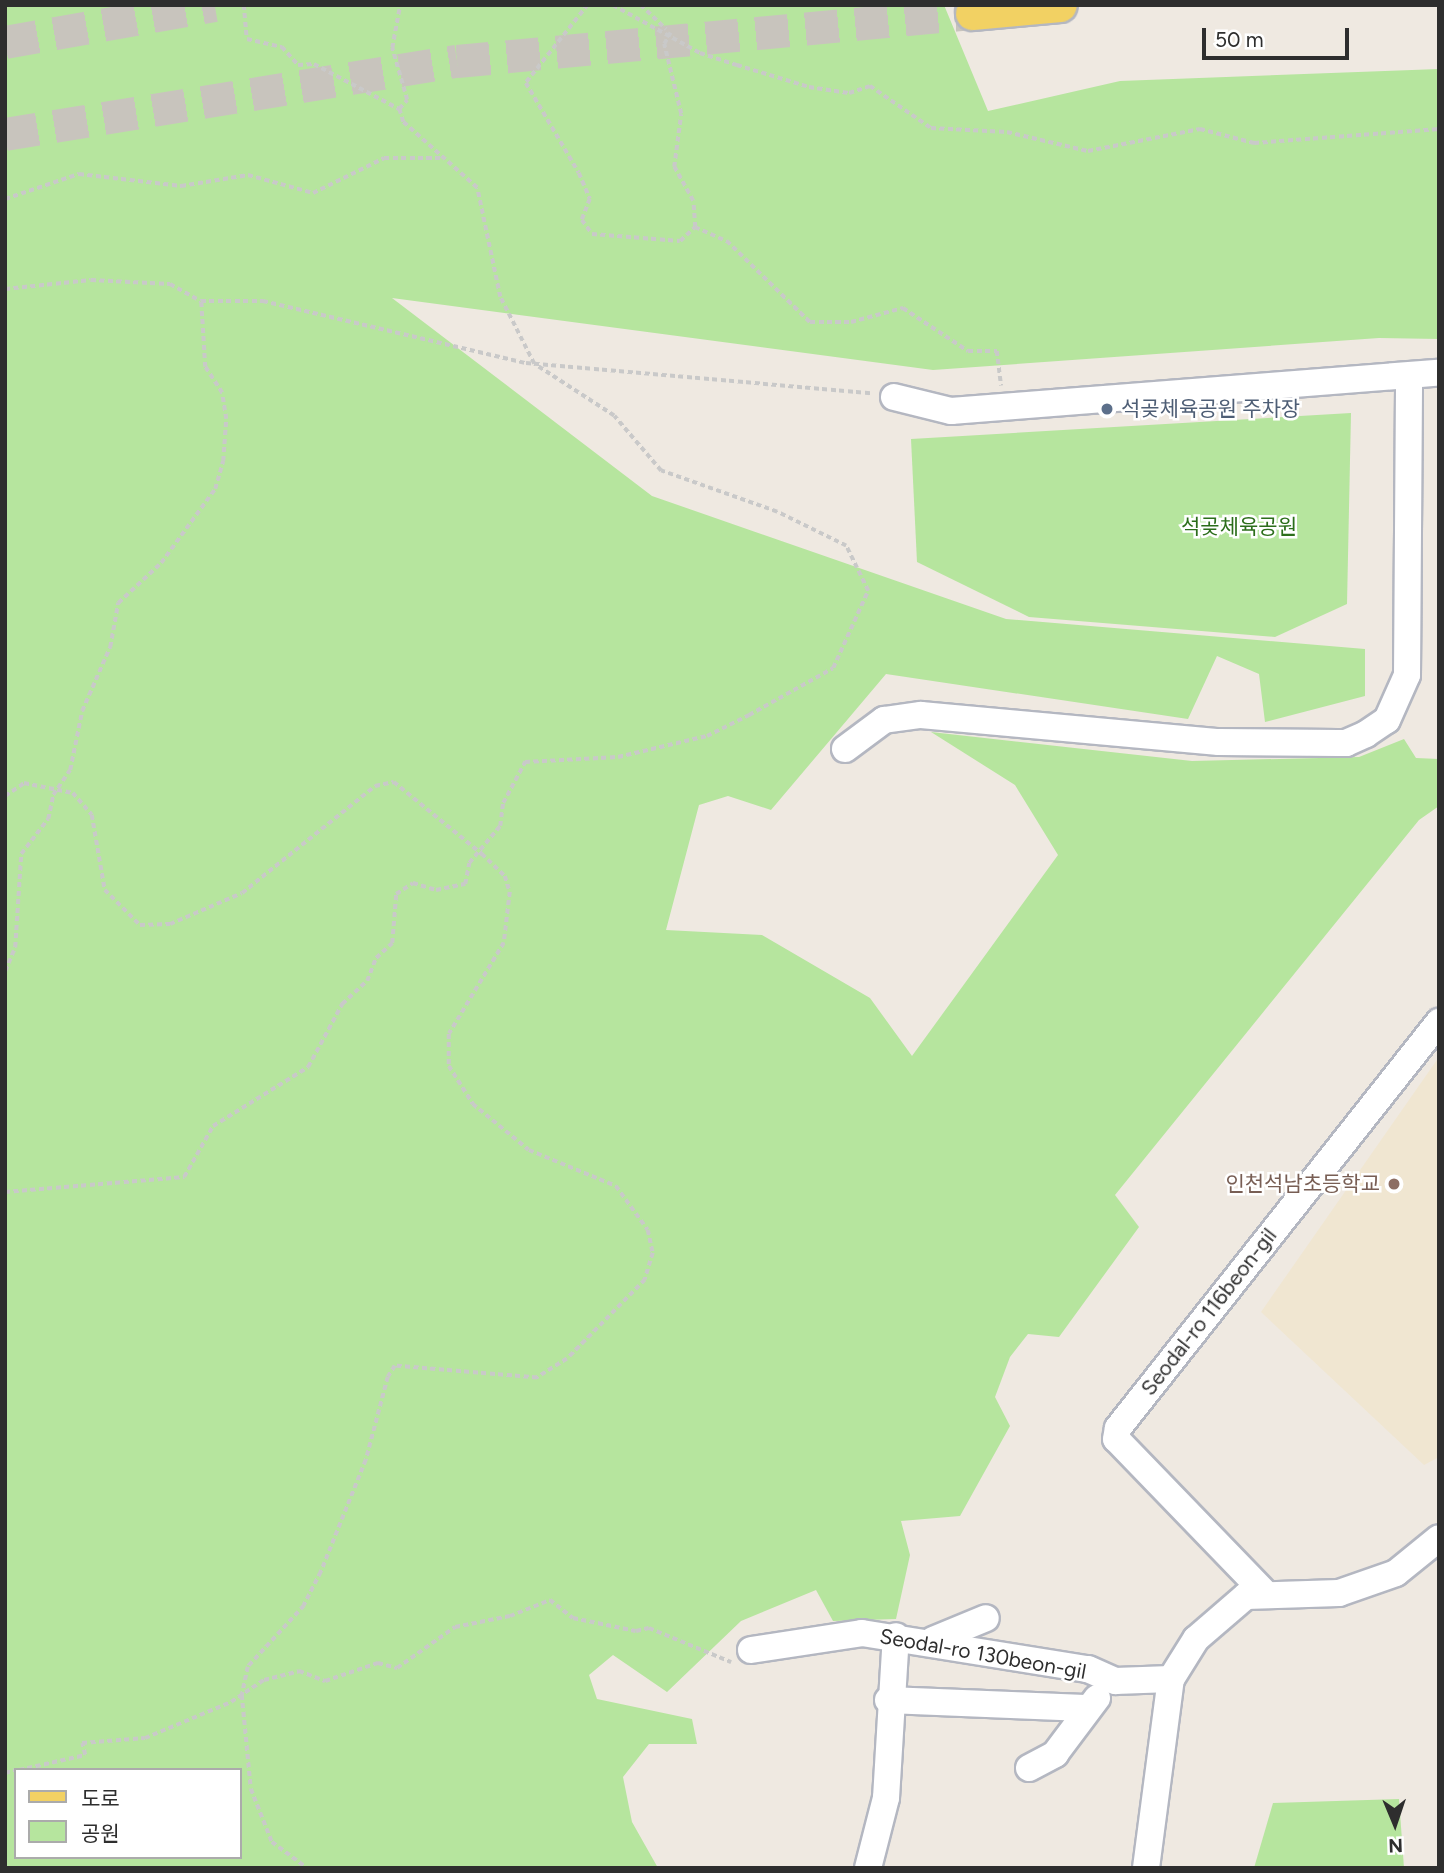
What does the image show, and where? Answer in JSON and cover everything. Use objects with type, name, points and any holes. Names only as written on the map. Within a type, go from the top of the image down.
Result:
[{"type":"main road","points":[[972,13],[1060,5]]},
{"type":"lane","points":[[894,397],[951,411],[1003,403],[1439,373]]},
{"type":"lane","points":[[845,749],[884,720],[921,715],[1205,741],[1346,743],[1366,734],[1387,720],[1407,675],[1409,376]]},
{"type":"lane","name":"Seodal-ro 116beon-gil","points":[[1263,1591],[1116,1439],[1118,1427],[1439,1022]]},
{"type":"lane","points":[[1146,1868],[1171,1679],[1219,1613],[1263,1591],[1339,1593],[1396,1573],[1439,1538]]},
{"type":"lane","points":[[933,1640],[986,1618]]},
{"type":"lane","points":[[868,1868],[886,1798],[888,1700],[895,1636]]},
{"type":"lane","name":"Seodal-ro 130beon-gil","points":[[751,1650],[788,1639],[895,1636],[933,1640],[1131,1681],[1171,1679]]},
{"type":"lane","name":"Seodal-ro 130beon-gil","points":[[1030,1768],[1055,1754],[1085,1708],[1131,1681]]},
{"type":"lane","name":"Seodal-ro 130beon-gil","points":[[888,1700],[1085,1708]]},
{"type":"path","points":[[244,5],[247,39],[256,46],[282,47],[298,65],[314,64],[400,109]]},
{"type":"path","points":[[5,1192],[184,1177],[213,1125],[308,1067],[342,1004],[367,981],[376,958],[391,943],[396,894],[413,883],[436,890],[460,887],[469,863],[482,854],[525,762],[618,757],[707,736],[833,668],[868,591],[846,546],[777,512],[661,471],[614,416],[534,364],[500,297],[477,188],[402,122],[400,109],[407,100],[392,48],[400,5]]},
{"type":"path","points":[[588,5],[526,83],[583,182],[590,200],[582,220],[592,234],[638,234],[655,242],[680,241],[695,227]]},
{"type":"path","points":[[613,5],[670,33],[700,53],[809,87],[849,93],[870,86],[931,128],[1007,132],[1088,150],[1200,129],[1254,143],[1439,129]]},
{"type":"path","points":[[641,5],[670,33]]},
{"type":"path","points":[[670,33],[664,44],[681,114],[674,167],[693,201],[695,227]]},
{"type":"path","points":[[5,199],[79,174],[181,186],[248,175],[313,193],[384,158],[443,158]]},
{"type":"path","points":[[695,227],[727,241],[810,322],[851,322],[903,308],[968,351],[996,351],[1003,403]]},
{"type":"path","points":[[5,289],[91,280],[170,284],[201,301],[263,301],[534,364],[616,366],[894,397]]},
{"type":"path","points":[[5,971],[15,947],[21,854],[48,819],[110,648],[118,603],[161,563],[215,489],[223,461],[226,419],[222,393],[205,367],[201,301]]},
{"type":"path","points":[[5,796],[24,783],[59,786],[87,807],[105,890],[140,925],[170,924],[242,893],[376,786],[394,782],[505,876],[509,917],[494,962],[449,1034],[449,1066],[473,1104],[529,1150],[616,1186],[648,1230],[653,1253],[645,1280],[568,1359],[537,1378],[395,1366],[321,1572],[304,1606],[248,1667],[242,1695],[251,1788],[272,1842],[307,1868]]},
{"type":"path","points":[[26,1768],[85,1755],[82,1743],[145,1738],[299,1671],[325,1681],[378,1663],[397,1668],[455,1627],[510,1616],[550,1600],[573,1618],[636,1631],[649,1628],[712,1657],[740,1664],[751,1650]]},
{"type":"shaded area","name":"인천석남초등학교","points":[[1439,1057],[1439,1457],[1424,1465],[1261,1312]]},
{"type":"green space","points":[[5,5],[944,5],[988,111],[1120,81],[1439,69],[1439,339],[1379,338],[933,370],[392,298],[652,496],[1006,619],[1365,649],[1365,696],[1265,722],[1259,674],[1217,656],[1188,719],[886,674],[771,810],[728,796],[699,805],[666,930],[762,935],[870,998],[912,1056],[1058,855],[1015,785],[931,732],[1192,761],[1359,757],[1404,739],[1416,758],[1439,759],[1439,806],[1419,820],[1115,1195],[1139,1227],[1059,1337],[1028,1334],[1010,1357],[995,1397],[1010,1426],[960,1516],[901,1521],[910,1555],[896,1619],[833,1621],[816,1590],[741,1621],[667,1692],[613,1655],[589,1675],[597,1699],[692,1719],[697,1744],[649,1744],[623,1777],[632,1822],[658,1868],[5,1868]]},
{"type":"green space","name":"석곶체육공원","points":[[1351,413],[1347,604],[1275,637],[1029,617],[917,562],[911,439]]},
{"type":"green space","points":[[1399,1799],[1404,1868],[1254,1868],[1273,1803]]},
{"type":"tunnel","points":[[5,42],[215,5]]},
{"type":"tunnel","points":[[5,134],[457,61],[972,13]]},
{"type":"place","name":"석곶체육공원 주차장","points":[[1107,409]]},
{"type":"place","name":"인천석남초등학교","points":[[1394,1184]]}]
